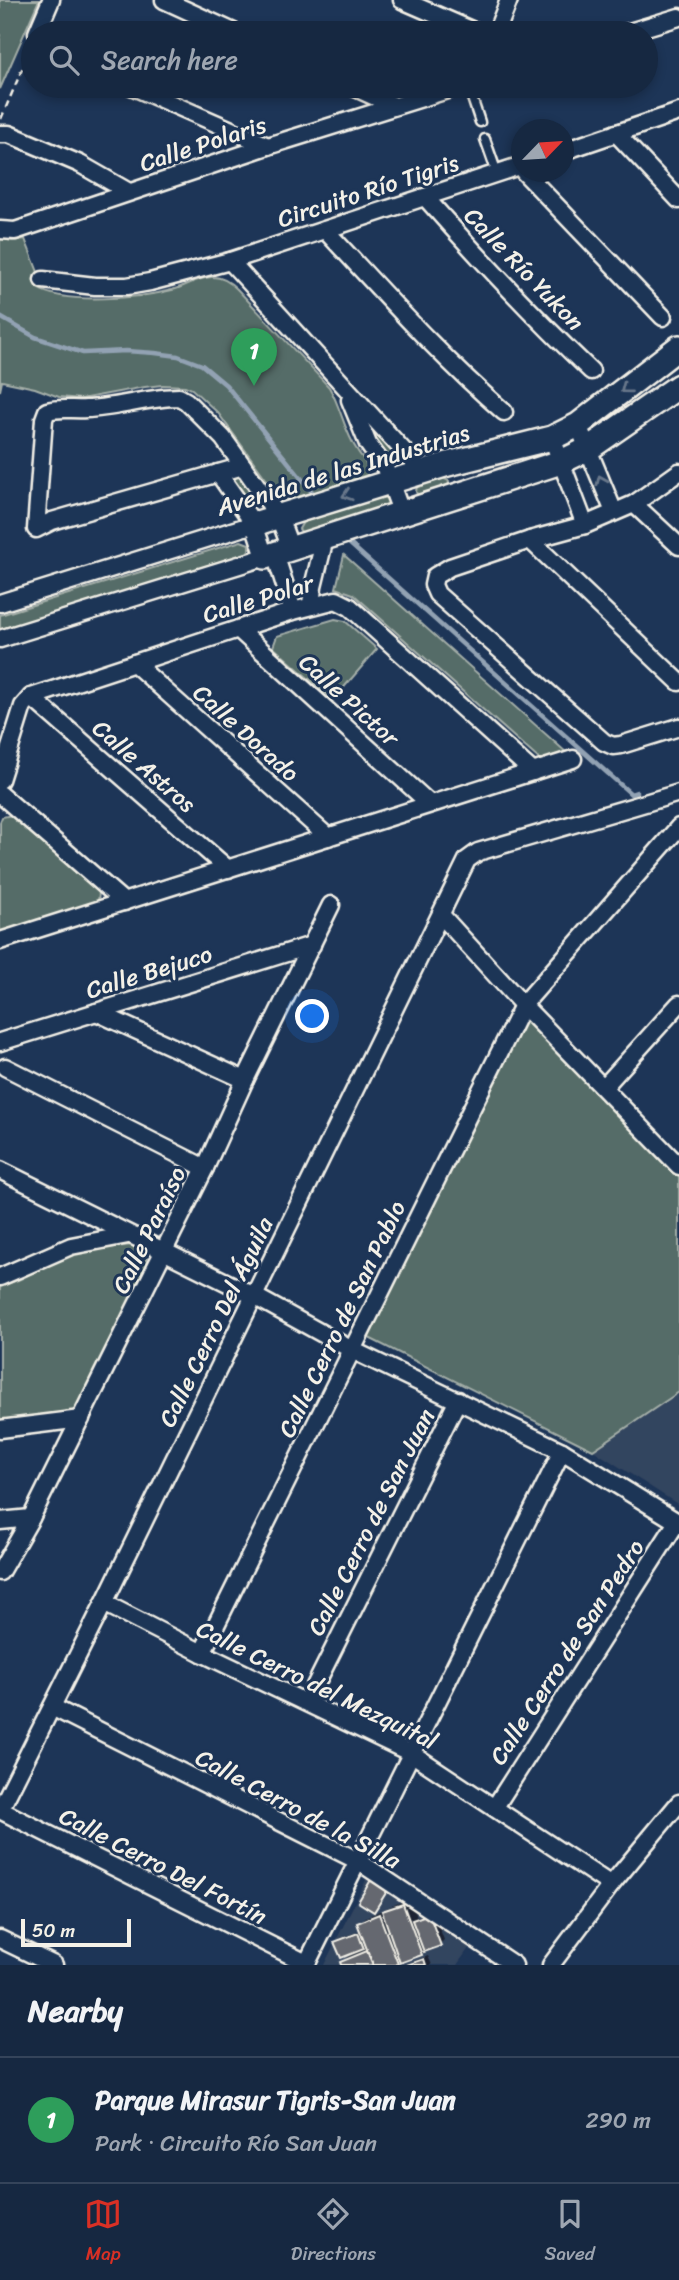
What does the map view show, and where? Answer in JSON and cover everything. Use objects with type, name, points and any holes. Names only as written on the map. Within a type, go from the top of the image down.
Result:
[{"type":"street","points":[[42,21],[51,0]]},
{"type":"street","points":[[164,0],[210,21]]},
{"type":"street","points":[[402,0],[450,21]]},
{"type":"street","points":[[501,21],[509,0]]},
{"type":"street","points":[[658,23],[679,16]]},
{"type":"street","points":[[158,98],[268,146]]},
{"type":"street","points":[[377,98],[395,106]]},
{"type":"street","name":"Calle Polaris","points":[[0,230],[15,231],[421,98]]},
{"type":"street","points":[[574,148],[679,113]]},
{"type":"street","points":[[616,133],[679,201]]},
{"type":"street","points":[[0,134],[9,134],[68,158],[129,192]]},
{"type":"street","name":"Circuito Río Tigris","points":[[43,280],[95,286],[127,286],[150,282],[230,261],[511,170]]},
{"type":"street","points":[[534,182],[663,317]]},
{"type":"street","name":"Calle Río Yukon","points":[[425,197],[475,253],[591,371]]},
{"type":"street","points":[[325,230],[454,366],[504,412]]},
{"type":"street","points":[[230,261],[424,471]]},
{"type":"street","name":"Avenida de las Industrias","points":[[0,603],[424,471],[552,438],[578,425],[679,347]]},
{"type":"street","points":[[659,363],[656,374],[660,382],[665,387],[678,387]]},
{"type":"street","points":[[343,385],[368,444],[391,481],[402,514]]},
{"type":"street","points":[[0,639],[561,463],[587,449],[678,387]]},
{"type":"street","points":[[243,466],[52,521],[36,529],[44,419],[47,411],[96,408],[179,397],[223,438],[243,466],[279,517],[277,553],[293,611]]},
{"type":"street","points":[[578,425],[614,512]]},
{"type":"street","points":[[552,438],[584,525]]},
{"type":"street","points":[[448,464],[461,469],[463,473],[466,484],[460,495]]},
{"type":"street","points":[[679,471],[634,504],[584,525],[530,540],[440,572],[433,580],[434,590],[604,742],[612,746],[621,745],[679,727]]},
{"type":"street","points":[[218,473],[277,553]]},
{"type":"street","points":[[634,504],[679,546]]},
{"type":"street","points":[[311,606],[325,538]]},
{"type":"street","points":[[530,540],[679,682]]},
{"type":"street","name":"Calle Polar","points":[[31,697],[293,611],[336,600],[350,607],[533,772]]},
{"type":"street","name":"Calle Pictor","points":[[238,629],[430,804]]},
{"type":"street","name":"Calle Dorado","points":[[134,663],[328,837]]},
{"type":"street","points":[[0,780],[23,706],[31,697]]},
{"type":"street","name":"Calle Astros","points":[[31,697],[228,869]]},
{"type":"street","points":[[0,941],[573,759]]},
{"type":"street","name":"Calle Cerro Del Águila","points":[[0,1810],[467,860],[472,855],[679,793]]},
{"type":"street","points":[[0,794],[124,902]]},
{"type":"street","name":"Calle Cerro de San Pablo","points":[[202,1653],[523,1005],[679,827]]},
{"type":"street","name":"Calle Paraíso","points":[[0,1572],[81,1419],[331,905]]},
{"type":"street","points":[[441,915],[523,1005],[679,1166]]},
{"type":"street","name":"Calle Bejuco","points":[[0,1042],[312,945]]},
{"type":"street","points":[[604,1087],[679,1004]]},
{"type":"street","points":[[96,1012],[245,1080]]},
{"type":"street","points":[[21,1036],[2,1072],[205,1168]]},
{"type":"street","points":[[0,1170],[254,1296],[352,1350],[562,1451],[678,1522]]},
{"type":"street","points":[[0,1276],[71,1246],[128,1235]]},
{"type":"street","name":"Calle Cerro de San Juan","points":[[307,1702],[458,1400]]},
{"type":"street","points":[[0,1429],[81,1419]]},
{"type":"street","points":[[306,1964],[562,1451]]},
{"type":"street","points":[[0,1521],[31,1517]]},
{"type":"street","name":"Calle Cerro de San Pedro","points":[[495,1807],[678,1522]]},
{"type":"street","name":"Calle Cerro del Mezquital","points":[[104,1603],[411,1753],[611,1885]]},
{"type":"street","name":"Calle Cerro de la Silla","points":[[52,1707],[358,1861],[514,1965]]},
{"type":"street","points":[[551,1965],[611,1885],[679,1803]]},
{"type":"street","name":"Calle Cerro Del Fortín","points":[[0,1810],[306,1964]]},
{"type":"street","points":[[0,1939],[54,1965]]},
{"type":"lane","points":[[472,98],[480,122]]},
{"type":"lane","points":[[485,139],[497,173]]},
{"type":"path","points":[[0,121],[21,70]]},
{"type":"shaded area","points":[[679,1392],[679,1505],[593,1450]]},
{"type":"shaded area","points":[[368,1876],[474,1941],[457,1965],[324,1965]]},
{"type":"green space","points":[[0,0],[39,0],[30,21],[21,21],[21,41],[0,89]]},
{"type":"green space","points":[[0,238],[12,241],[25,239],[40,272],[37,288],[66,297],[142,295],[172,290],[208,277],[220,278],[229,283],[329,387],[353,443],[367,465],[367,475],[296,499],[282,497],[218,413],[192,389],[185,386],[145,387],[81,399],[59,397],[35,388],[2,381],[0,391]]},
{"type":"green space","points":[[376,435],[381,435],[400,457],[399,460],[393,461],[375,440]]},
{"type":"green space","points":[[236,477],[240,477],[257,500],[256,504],[250,504],[234,481]]},
{"type":"green space","points":[[441,477],[449,481],[448,488],[418,496],[417,486]]},
{"type":"green space","points":[[381,496],[388,499],[388,506],[303,534],[299,529],[303,522]]},
{"type":"green space","points":[[241,541],[249,544],[247,553],[0,631],[0,615]]},
{"type":"green space","points":[[344,555],[567,753],[541,761],[353,594],[336,588]]},
{"type":"green space","points":[[335,619],[345,621],[377,649],[333,700],[273,647],[277,636]]},
{"type":"green space","points":[[12,815],[99,892],[98,902],[0,934],[0,822],[2,817]]},
{"type":"green space","points":[[528,1010],[679,1166],[679,1392],[593,1450],[365,1336]]},
{"type":"green space","points":[[131,1245],[143,1252],[148,1264],[75,1410],[0,1421],[0,1287],[74,1252]]},
{"type":"building","points":[[372,1878],[389,1888],[374,1912],[358,1902]]},
{"type":"building","points":[[403,1904],[422,1955],[400,1963],[382,1911]]},
{"type":"building","points":[[379,1914],[398,1964],[373,1965],[357,1923]]},
{"type":"building","points":[[429,1914],[441,1946],[424,1952],[412,1920]]},
{"type":"building","points":[[358,1933],[364,1949],[341,1958],[334,1942]]},
{"type":"building","points":[[367,1951],[373,1965],[341,1965],[340,1962]]},
{"type":"building","points":[[424,1959],[426,1965],[407,1965]]},
{"type":"waterway","points":[[0,317],[35,337],[83,353],[155,353],[178,356],[202,365],[226,385],[313,493]]},
{"type":"waterway","points":[[350,544],[631,794],[637,792]]},
{"type":"place","name":"Parque Mirasur Tigris-San Juan","points":[[254,386]]}]
